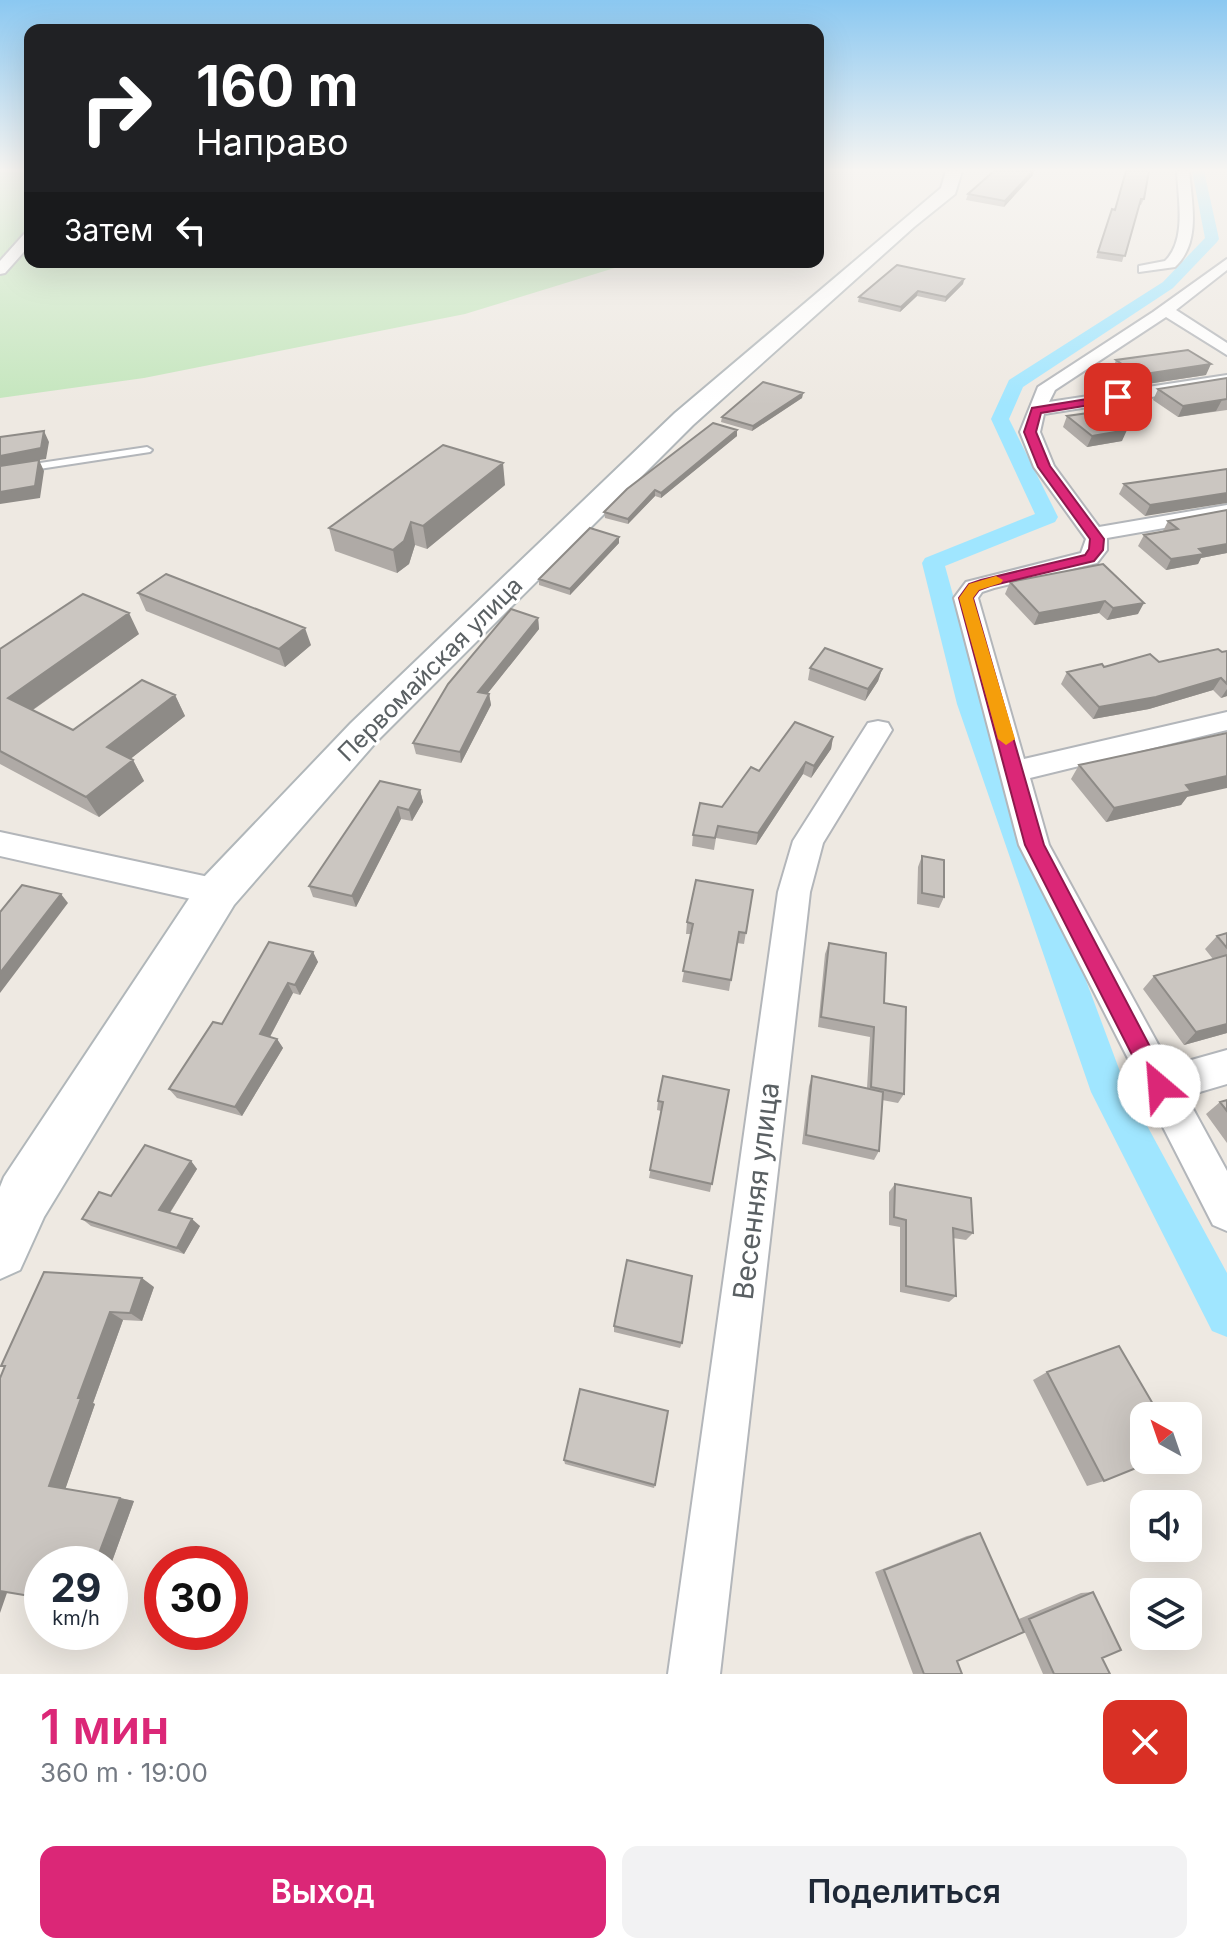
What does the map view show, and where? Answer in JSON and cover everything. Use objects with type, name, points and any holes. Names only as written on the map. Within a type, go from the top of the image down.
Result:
[{"type":"main road","name":"Первомайская улица","points":[[0,1250],[24,1197],[218,892],[387,710],[684,419],[877,249]]},
{"type":"street","points":[[0,270],[18,249]]},
{"type":"street","points":[[1144,269],[1170,264],[1182,249]]},
{"type":"street","points":[[1227,263],[1166,310],[1047,387],[1036,410],[1030,432],[1044,467],[1094,534],[1096,550],[1089,558],[974,587],[966,598],[1034,845],[1227,1211]]},
{"type":"street","points":[[1166,310],[1227,350]]},
{"type":"street","points":[[1036,410],[1227,380]]},
{"type":"street","points":[[1094,534],[1227,511]]},
{"type":"street","points":[[1015,771],[1227,721]]},
{"type":"street","name":"Весенняя улица","points":[[694,1674],[794,892],[808,841],[878,730]]},
{"type":"street","points":[[0,844],[218,892]]},
{"type":"street","points":[[1159,1086],[1227,1067]]},
{"type":"lane","points":[[0,472],[147,450]]},
{"type":"green space","points":[[0,249],[24,249],[24,268],[614,268],[465,314],[144,378],[0,398]]},
{"type":"building","points":[[1099,249],[1127,249],[1125,256],[1098,252]]},
{"type":"building","points":[[897,265],[964,279],[946,297],[918,291],[901,307],[859,297]]},
{"type":"building","points":[[1188,350],[1211,364],[1138,375],[1116,360]]},
{"type":"building","points":[[1227,378],[1227,399],[1183,406],[1158,389]]},
{"type":"building","points":[[763,382],[803,393],[753,426],[722,417]]},
{"type":"building","points":[[1102,411],[1127,430],[1092,436],[1067,416]]},
{"type":"building","points":[[713,423],[737,430],[661,493],[655,490],[628,519],[604,512],[627,489]]},
{"type":"building","points":[[44,431],[41,448],[0,456],[0,437]]},
{"type":"building","points":[[443,445],[503,463],[423,526],[411,522],[404,541],[393,550],[329,528]]},
{"type":"building","points":[[39,460],[35,486],[0,492],[0,466]]},
{"type":"building","points":[[1227,469],[1227,493],[1150,505],[1124,484]]},
{"type":"building","points":[[1227,510],[1227,544],[1199,549],[1204,554],[1171,559],[1144,535],[1178,529],[1168,521]]},
{"type":"building","points":[[590,528],[619,537],[570,589],[539,579]]},
{"type":"building","points":[[1103,564],[1144,603],[1113,608],[1105,601],[1039,613],[1010,582]]},
{"type":"building","points":[[166,574],[305,628],[279,649],[138,593]]},
{"type":"building","points":[[83,594],[129,613],[8,698],[73,730],[142,680],[175,695],[107,747],[133,760],[86,797],[0,751],[0,649]]},
{"type":"building","points":[[511,609],[538,618],[478,692],[489,694],[460,752],[413,743],[448,684]]},
{"type":"building","points":[[825,648],[882,669],[868,689],[810,668]]},
{"type":"building","points":[[1218,649],[1227,651],[1227,684],[1221,678],[1156,697],[1099,707],[1067,672],[1102,664],[1104,667],[1150,654],[1159,662]]},
{"type":"building","points":[[795,722],[833,737],[814,766],[806,762],[758,833],[718,826],[715,838],[693,835],[700,803],[722,807],[751,767],[759,771]]},
{"type":"building","points":[[1227,733],[1227,776],[1186,785],[1191,791],[1114,808],[1079,765]]},
{"type":"building","points":[[380,781],[420,790],[409,810],[398,807],[352,896],[309,886]]},
{"type":"building","points":[[922,856],[944,860],[944,897],[922,893]]},
{"type":"building","points":[[696,880],[753,890],[746,933],[739,932],[731,980],[683,971],[693,924],[687,922]]},
{"type":"building","points":[[22,885],[61,894],[0,973],[0,912]]},
{"type":"building","points":[[1227,933],[1227,948],[1217,936]]},
{"type":"building","points":[[269,942],[313,952],[295,985],[288,983],[260,1034],[277,1039],[235,1107],[169,1089],[213,1022],[222,1024]]},
{"type":"building","points":[[829,943],[886,953],[884,1003],[906,1007],[904,1094],[871,1087],[874,1027],[821,1017]]},
{"type":"building","points":[[1227,955],[1227,1024],[1196,1032],[1154,976]]},
{"type":"building","points":[[663,1076],[729,1090],[712,1184],[650,1170],[663,1102],[658,1101]]},
{"type":"building","points":[[812,1076],[883,1092],[879,1151],[806,1135]]},
{"type":"building","points":[[145,1145],[191,1161],[159,1210],[192,1219],[177,1248],[82,1219],[99,1192],[111,1196]]},
{"type":"building","points":[[895,1184],[971,1198],[973,1233],[953,1228],[956,1296],[906,1286],[906,1220],[894,1217]]},
{"type":"building","points":[[627,1260],[692,1276],[682,1343],[614,1326]]},
{"type":"building","points":[[44,1272],[142,1278],[130,1313],[110,1312],[49,1486],[120,1498],[102,1546],[24,1546],[24,1595],[0,1591],[0,1378],[5,1366],[1,1366]]},
{"type":"building","points":[[1119,1346],[1152,1402],[1130,1402],[1130,1470],[1104,1481],[1047,1372]]},
{"type":"building","points":[[580,1389],[668,1411],[655,1485],[564,1460]]},
{"type":"building","points":[[980,1533],[1024,1632],[957,1661],[962,1674],[924,1674],[884,1570]]},
{"type":"building","points":[[1093,1592],[1121,1650],[1102,1658],[1110,1674],[1054,1674],[1029,1619]]},
{"type":"waterway","points":[[1202,249],[1168,285],[1015,384],[1000,419],[1047,517],[933,563],[970,704],[1109,1092],[1227,1316]]},
{"type":"slow traffic","points":[[996,580],[974,587],[966,598],[1006,739]]},
{"type":"route","points":[[1118,397],[1036,410],[1030,432],[1044,467],[1097,539],[1096,550],[1089,558],[974,587],[966,598],[1034,845],[1159,1086]]}]
